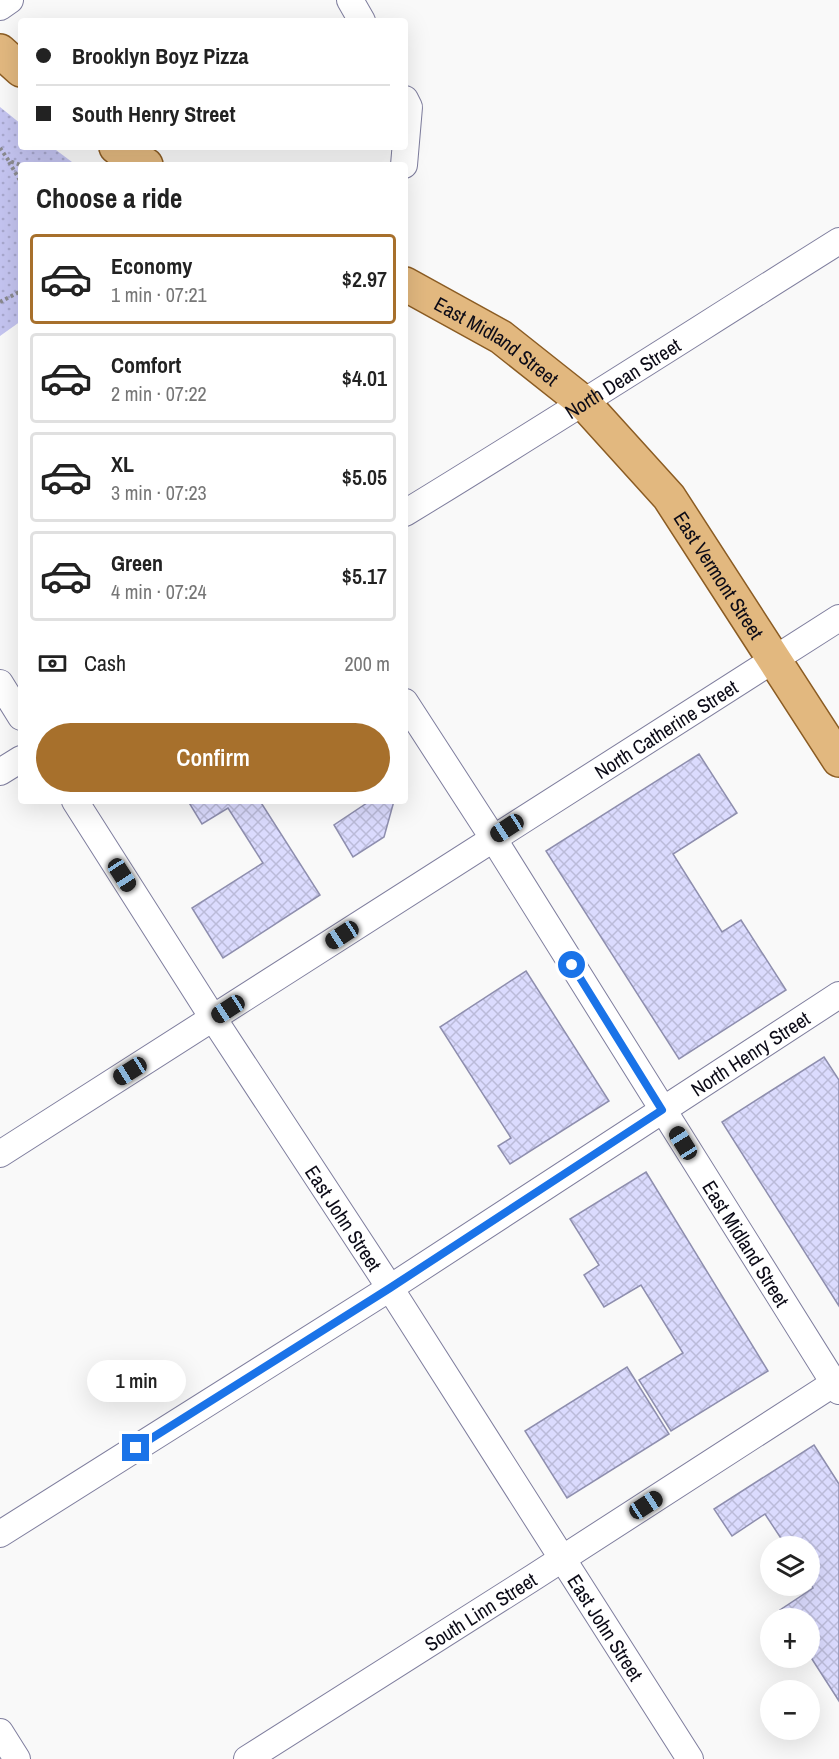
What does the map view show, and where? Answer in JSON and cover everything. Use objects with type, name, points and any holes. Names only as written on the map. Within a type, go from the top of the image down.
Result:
[{"type":"main road","points":[[0,51],[18,67]]},
{"type":"main road","points":[[121,150],[141,162]]},
{"type":"main road","name":"East Midland Street","points":[[408,286],[501,337],[583,402]]},
{"type":"main road","name":"East Vermont Street","points":[[583,402],[669,497],[839,760]]},
{"type":"street","points":[[0,7],[10,0]]},
{"type":"street","points":[[350,0],[360,18]]},
{"type":"street","name":"North Dean Street","points":[[408,511],[839,241]]},
{"type":"street","name":"North Catherine Street","points":[[0,1154],[839,618]]},
{"type":"street","points":[[0,683],[18,712]]},
{"type":"street","name":"East Midland Street","points":[[408,707],[837,1385]]},
{"type":"street","points":[[0,772],[18,761]]},
{"type":"street","name":"East John Street","points":[[77,804],[213,1018],[390,1288],[690,1759]]},
{"type":"street","name":"North Henry Street","points":[[0,1534],[390,1288],[839,995]]},
{"type":"street","name":"South Linn Street","points":[[247,1759],[837,1385]]},
{"type":"street","points":[[0,1732],[17,1759]]},
{"type":"path","points":[[0,148],[18,177]]},
{"type":"path","points":[[9,161],[18,164]]},
{"type":"path","points":[[0,302],[18,293]]},
{"type":"shaded area","points":[[0,107],[18,122],[18,150],[56,150],[72,162],[18,162],[18,323],[0,336]]},
{"type":"building","points":[[699,754],[737,813],[673,854],[722,932],[741,920],[786,990],[679,1059],[546,851]]},
{"type":"building","points":[[190,804],[262,804],[320,895],[223,958],[192,908],[263,863],[228,808],[202,824]]},
{"type":"building","points":[[366,804],[393,804],[384,837],[353,857],[334,825]]},
{"type":"building","points":[[526,971],[609,1101],[510,1164],[498,1146],[511,1138],[440,1027]]},
{"type":"building","points":[[824,1057],[839,1080],[839,1306],[722,1122]]},
{"type":"building","points":[[646,1172],[768,1371],[671,1431],[639,1380],[683,1353],[641,1285],[604,1307],[584,1275],[599,1265],[570,1219]]},
{"type":"building","points":[[627,1367],[669,1434],[567,1498],[525,1431]]},
{"type":"building","points":[[814,1445],[839,1484],[839,1701],[818,1668],[820,1668],[820,1608],[783,1608],[801,1596],[820,1596],[820,1536],[779,1536],[765,1514],[732,1536],[714,1509]]},
{"type":"route","points":[[136,1448],[390,1288],[662,1110],[572,965]]}]
